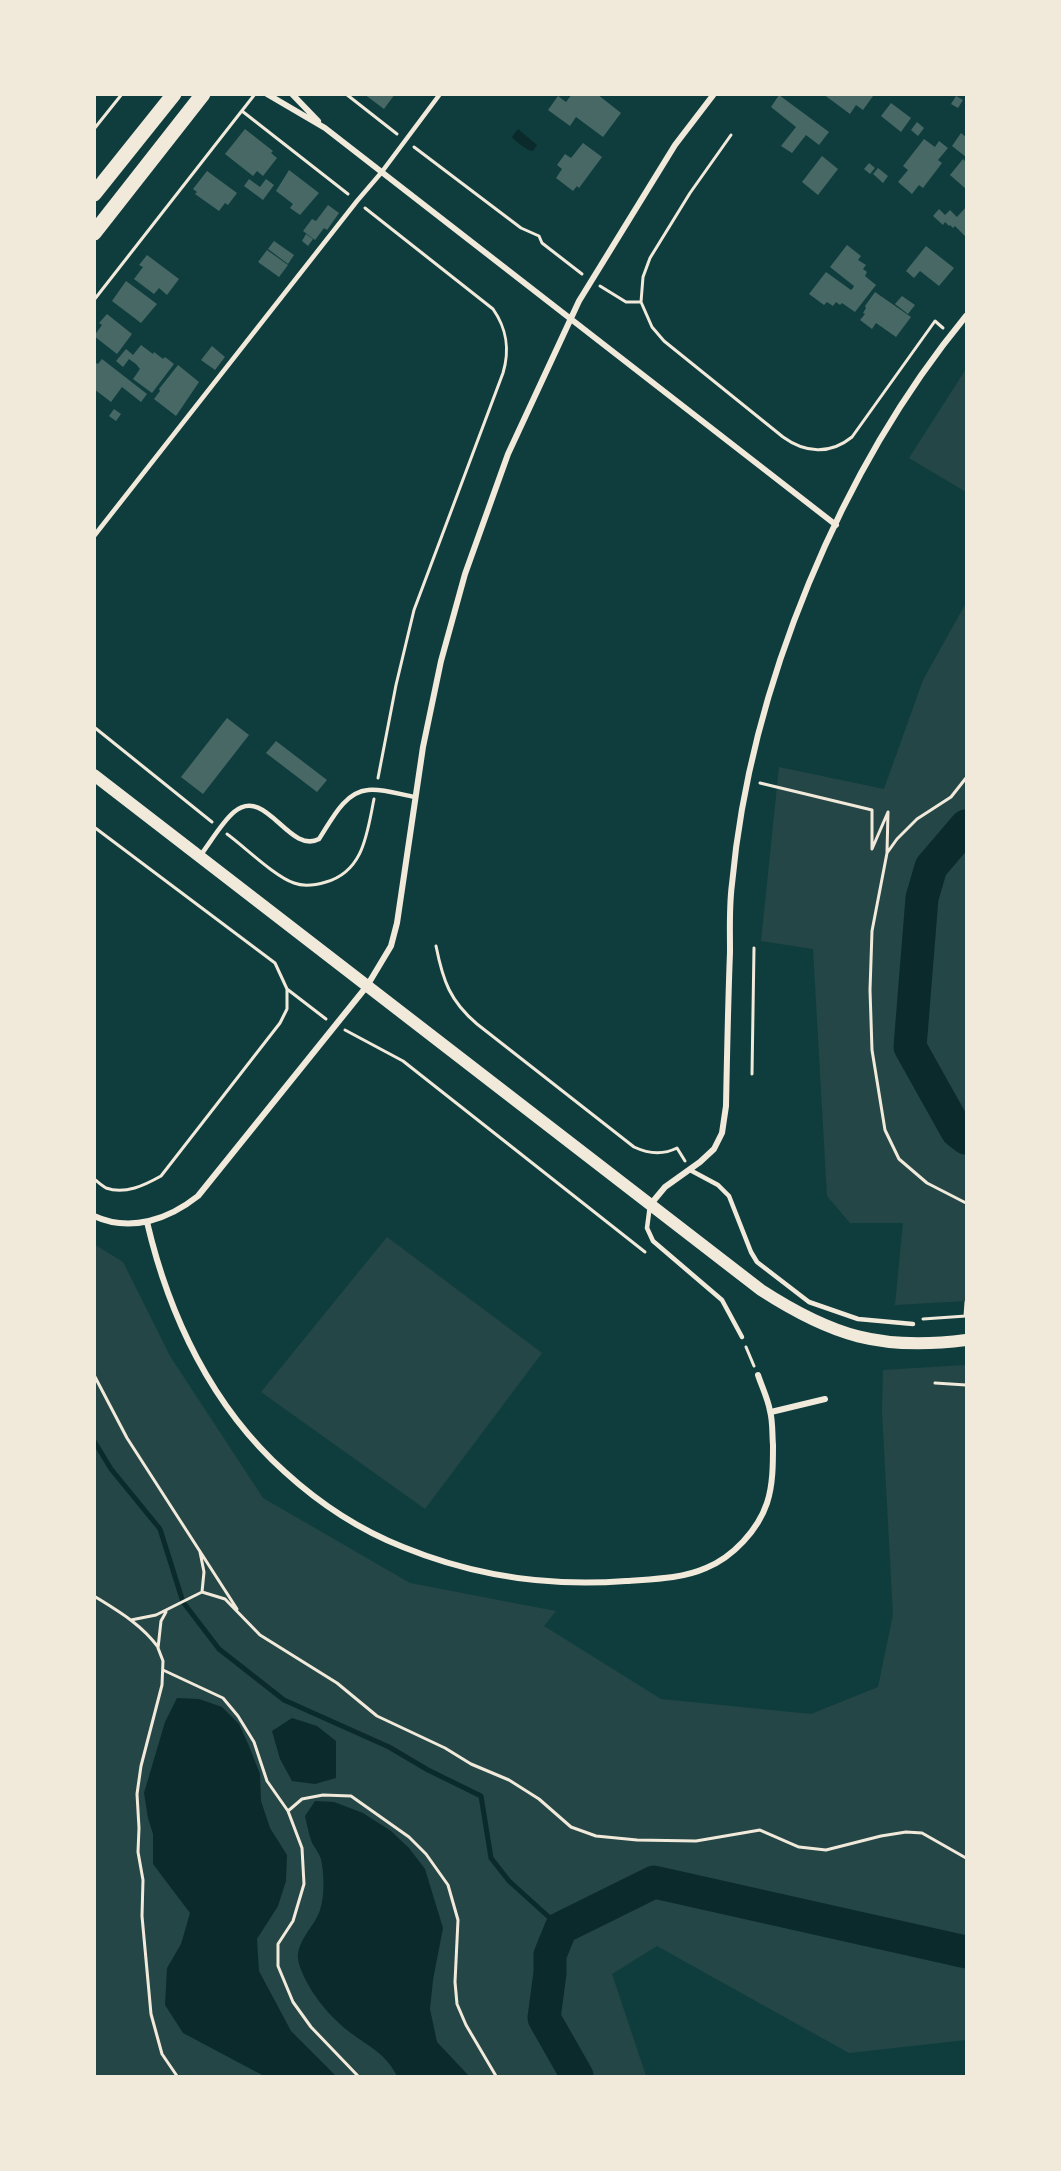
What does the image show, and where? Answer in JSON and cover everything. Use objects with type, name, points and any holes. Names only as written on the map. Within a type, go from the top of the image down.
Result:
[{"type":"highway","points":[[94,194],[174,94]]},
{"type":"highway","points":[[94,233],[203,94]]},
{"type":"main road","points":[[94,774],[761,1290],[821,1325],[853,1336],[894,1343],[928,1344],[966,1340]]},
{"type":"street","points":[[267,94],[325,128]]},
{"type":"street","points":[[292,94],[325,128],[381,173],[836,525]]},
{"type":"street","points":[[94,1216],[123,1223],[147,1222],[177,1211],[198,1196],[367,986],[394,939],[423,747],[441,661],[465,574],[508,454],[570,320],[597,270],[669,155],[714,94]]},
{"type":"street","points":[[650,1205],[665,1187],[690,1170],[714,1149],[724,1125],[731,884],[748,780],[762,717],[795,617],[855,486],[934,358],[966,316]]},
{"type":"street","points":[[147,1222],[158,1265],[189,1346],[214,1388],[249,1435],[292,1478],[343,1516],[401,1547],[497,1576],[596,1584],[683,1575],[706,1568],[723,1559],[744,1540],[758,1523],[767,1503],[773,1460],[771,1412],[758,1375]]},
{"type":"street","points":[[771,1412],[825,1398]]},
{"type":"lane","points":[[94,536],[381,173],[440,94]]},
{"type":"lane","points":[[200,856],[235,811],[248,806],[262,810],[302,842],[312,842],[319,838],[345,801],[355,794],[369,789],[415,796]]},
{"type":"lane","points":[[690,1170],[718,1185],[729,1196],[757,1262],[809,1302],[858,1320],[913,1324]]},
{"type":"lane","points":[[650,1205],[647,1228],[653,1241],[722,1300],[742,1337]]},
{"type":"path","points":[[94,129],[122,94]]},
{"type":"path","points":[[94,300],[255,94]]},
{"type":"path","points":[[94,727],[285,879],[295,884],[306,885],[323,883],[341,875],[360,855],[366,840],[396,685],[414,610],[506,357],[507,341],[504,328],[493,309],[242,111]]},
{"type":"path","points":[[640,302],[643,277],[650,258],[731,135]]},
{"type":"path","points":[[848,440],[857,432],[935,321],[952,335]]},
{"type":"path","points":[[887,853],[917,819],[951,797],[966,778]]},
{"type":"path","points":[[748,780],[872,810],[872,849],[888,812],[887,853],[872,931],[870,990],[872,1050],[885,1130],[899,1159],[927,1183],[966,1203]]},
{"type":"path","points":[[94,827],[275,963],[287,989],[287,1009],[280,1023],[161,1176],[132,1189],[106,1188],[94,1179]]},
{"type":"path","points":[[436,946],[442,977],[450,994],[467,1015],[634,1147],[658,1153],[677,1148],[690,1170]]},
{"type":"path","points":[[752,1074],[754,948]]},
{"type":"path","points":[[287,989],[336,1025],[403,1061],[652,1257]]},
{"type":"path","points":[[913,1324],[915,1318],[966,1316],[966,1302]]},
{"type":"path","points":[[742,1337],[758,1375]]},
{"type":"path","points":[[94,1376],[128,1438],[240,1613]]},
{"type":"path","points":[[935,1383],[966,1385]]},
{"type":"path","points":[[199,1548],[204,1572],[201,1592]]},
{"type":"path","points":[[131,1620],[149,1618],[201,1592],[225,1599],[260,1635],[337,1683],[377,1716],[445,1748],[471,1764],[509,1780],[539,1799],[571,1827],[596,1836],[637,1840],[696,1840],[760,1830],[799,1847],[826,1850],[906,1832],[922,1833],[966,1858]]},
{"type":"path","points":[[94,1596],[131,1620],[151,1637],[158,1648]]},
{"type":"path","points":[[167,1610],[161,1621],[158,1648],[163,1670],[162,1685],[143,1756],[138,1785],[138,1852],[143,1880],[142,1916],[151,2014],[162,2054],[177,2076]]},
{"type":"path","points":[[163,1670],[223,1698],[238,1716],[254,1742],[267,1781],[288,1811],[302,1848],[304,1884],[293,1921],[278,1944],[278,1966],[292,2002],[358,2076]]},
{"type":"path","points":[[288,1811],[302,1799],[323,1795],[351,1796],[409,1837],[426,1854],[448,1885],[458,1920],[455,1982],[458,2004],[465,2025],[496,2076]]},
{"type":"shaded area","points":[[518,129],[537,145],[533,151],[525,148],[512,137]]},
{"type":"shaded area","points":[[966,369],[966,492],[909,458]]},
{"type":"shaded area","points":[[966,603],[966,1301],[895,1305],[903,1223],[850,1223],[827,1196],[813,949],[761,941],[779,767],[884,789],[923,680]]},
{"type":"shaded area","points":[[387,1237],[542,1353],[425,1509],[261,1392]]},
{"type":"shaded area","points":[[94,1244],[123,1262],[170,1356],[263,1498],[410,1583],[556,1611],[544,1626],[661,1699],[811,1714],[878,1687],[893,1615],[882,1411],[883,1370],[966,1365],[966,2040],[849,2053],[657,1946],[612,1974],[646,2076],[95,2076]]},
{"type":"shaded area","points":[[177,1698],[199,1699],[222,1707],[239,1724],[249,1746],[260,1774],[261,1801],[270,1828],[287,1855],[286,1881],[278,1906],[257,1939],[259,1971],[291,2031],[336,2076],[264,2076],[183,2033],[165,2005],[167,1968],[181,1944],[190,1913],[153,1864],[153,1834],[144,1793],[165,1722]]},
{"type":"shaded area","points":[[292,1718],[317,1726],[336,1741],[336,1778],[315,1784],[292,1781],[280,1759],[272,1731]]},
{"type":"shaded area","points":[[315,1801],[334,1802],[363,1813],[391,1831],[409,1848],[425,1869],[443,1928],[430,2009],[437,2042],[469,2076],[397,2076],[381,2055],[332,2016],[307,1983],[299,1964],[299,1949],[322,1904],[323,1891],[321,1859],[312,1843],[305,1816]]},
{"type":"building","points":[[364,94],[395,94],[384,109]]},
{"type":"building","points":[[572,94],[597,94],[621,113],[603,137],[576,117],[570,126],[548,110],[558,96],[566,102]]},
{"type":"building","points":[[823,94],[872,94],[873,96],[863,110],[856,105],[850,114]]},
{"type":"building","points":[[779,95],[829,132],[819,145],[806,135],[792,153],[781,146],[796,127],[771,107]]},
{"type":"building","points":[[956,96],[963,100],[958,108],[951,104]]},
{"type":"building","points":[[891,103],[911,118],[901,132],[881,116]]},
{"type":"building","points":[[917,122],[924,128],[918,136],[911,130]]},
{"type":"building","points":[[245,129],[273,151],[271,153],[277,158],[263,176],[257,171],[253,176],[225,154]]},
{"type":"building","points":[[961,133],[966,137],[966,157],[952,146]]},
{"type":"building","points":[[924,139],[935,147],[939,141],[948,148],[938,160],[942,163],[923,188],[919,185],[912,194],[898,182],[908,170],[903,166]]},
{"type":"building","points":[[583,143],[602,157],[579,188],[577,186],[573,191],[556,178],[562,169],[557,165],[565,154],[571,158]]},
{"type":"building","points":[[822,156],[838,169],[818,195],[802,182]]},
{"type":"building","points":[[963,159],[966,162],[966,189],[950,175]]},
{"type":"building","points":[[869,163],[875,168],[870,174],[864,169]]},
{"type":"building","points":[[878,168],[888,176],[883,183],[873,174]]},
{"type":"building","points":[[289,170],[319,193],[300,215],[290,208],[293,204],[276,191]]},
{"type":"building","points":[[207,171],[237,193],[228,205],[225,203],[219,211],[195,194],[197,192],[193,189]]},
{"type":"building","points":[[249,179],[260,187],[266,179],[274,185],[263,200],[244,186]]},
{"type":"building","points":[[328,205],[339,213],[327,230],[324,228],[315,240],[303,231],[312,219],[316,221]]},
{"type":"building","points":[[966,207],[966,237],[955,226],[953,228],[945,222],[943,225],[933,216],[939,209],[945,215],[950,210],[957,217]]},
{"type":"building","points":[[306,234],[313,239],[308,246],[302,241]]},
{"type":"building","points":[[274,241],[294,255],[288,264],[268,249]]},
{"type":"building","points":[[847,245],[861,256],[858,260],[866,265],[863,269],[867,272],[865,276],[876,285],[855,312],[842,303],[840,305],[836,302],[833,306],[827,302],[824,305],[809,294],[826,272],[851,290],[853,288],[854,286],[830,267]]},
{"type":"building","points":[[926,246],[954,268],[939,286],[920,271],[914,278],[906,271]]},
{"type":"building","points":[[267,250],[288,265],[279,277],[258,262]]},
{"type":"building","points":[[147,255],[179,279],[167,295],[159,288],[154,294],[134,279],[143,267],[139,265]]},
{"type":"building","points":[[126,281],[157,304],[141,323],[112,301]]},
{"type":"building","points":[[875,292],[911,317],[896,337],[876,323],[872,329],[860,320],[865,314],[863,313],[865,306]]},
{"type":"building","points":[[902,296],[915,305],[908,314],[895,304]]},
{"type":"building","points":[[107,314],[132,334],[117,354],[94,336],[102,325],[99,323]]},
{"type":"building","points":[[141,345],[153,354],[154,352],[163,359],[165,357],[174,364],[152,393],[133,379],[140,369],[136,364],[129,359],[123,367],[116,361],[126,349],[133,355]]},
{"type":"building","points":[[212,346],[225,357],[215,370],[201,360]]},
{"type":"building","points":[[102,359],[147,394],[141,402],[122,387],[111,402],[94,389],[94,362],[98,364]]},
{"type":"building","points":[[178,365],[199,382],[176,416],[154,399]]},
{"type":"building","points":[[114,409],[121,414],[116,421],[109,416]]},
{"type":"building","points":[[227,718],[249,735],[203,794],[181,777]]},
{"type":"building","points":[[276,741],[327,780],[317,792],[266,753]]},
{"type":"waterway","points":[[966,826],[931,867],[922,898],[910,1047],[957,1131],[966,1138]]},
{"type":"waterway","points":[[94,1441],[111,1469],[160,1529],[183,1602],[219,1649],[284,1700],[389,1747],[428,1770],[481,1796],[491,1858],[509,1881],[561,1928]]},
{"type":"waterway","points":[[577,2076],[544,2018],[550,1955],[561,1928],[654,1882],[966,1952]]}]
